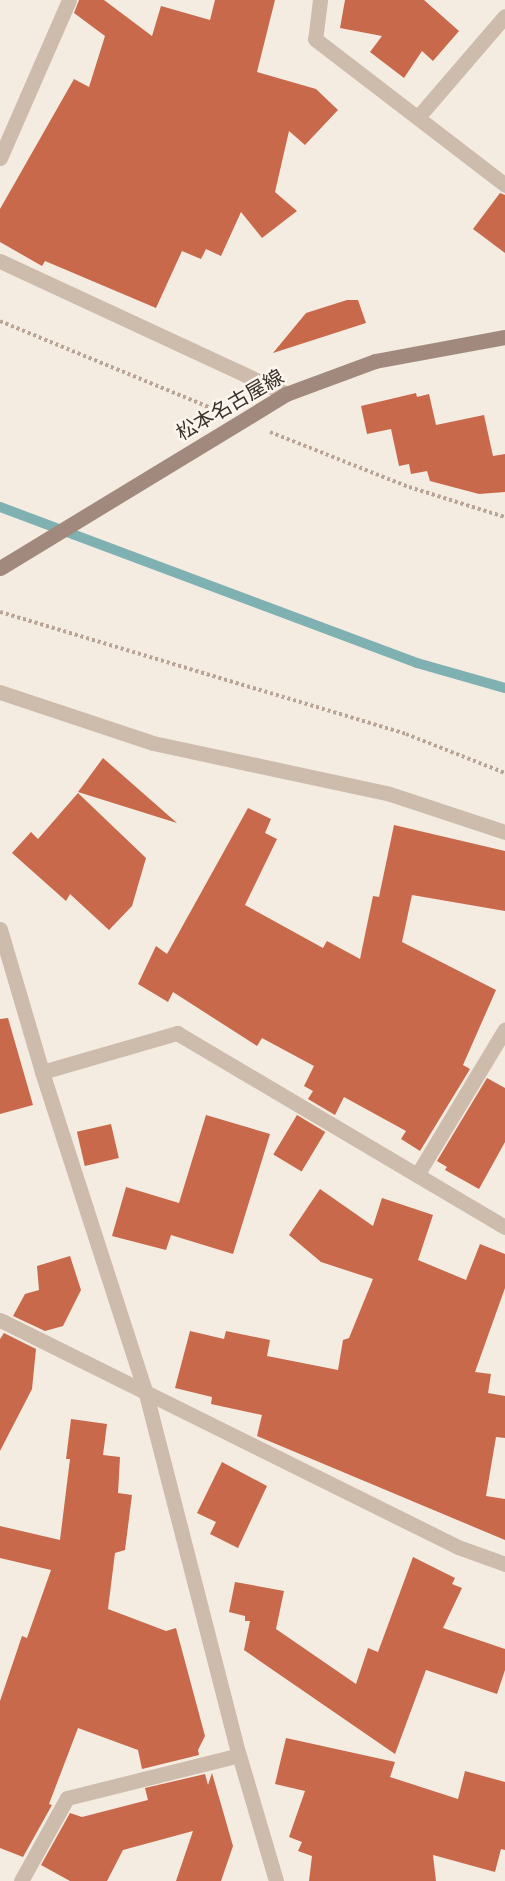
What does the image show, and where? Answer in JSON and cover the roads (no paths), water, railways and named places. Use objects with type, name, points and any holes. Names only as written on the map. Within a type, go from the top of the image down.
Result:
[{"type":"main road","name":"松本名古屋線","points":[[0,568],[286,394],[375,362],[505,337]]},
{"type":"street","points":[[0,158],[69,0]]},
{"type":"street","points":[[320,0],[315,39],[505,185]]},
{"type":"street","points":[[418,117],[505,16]]},
{"type":"street","points":[[0,261],[286,394]]},
{"type":"street","points":[[0,692],[153,743],[390,794],[505,832]]},
{"type":"street","points":[[0,929],[42,1072],[147,1394],[239,1755],[276,1881]]},
{"type":"street","points":[[417,1175],[505,1029]]},
{"type":"street","points":[[42,1072],[177,1033],[505,1227]]},
{"type":"street","points":[[0,1320],[458,1547],[505,1564]]},
{"type":"street","points":[[21,1881],[67,1797],[239,1755]]},
{"type":"waterway","points":[[0,507],[417,663],[505,688]]}]
